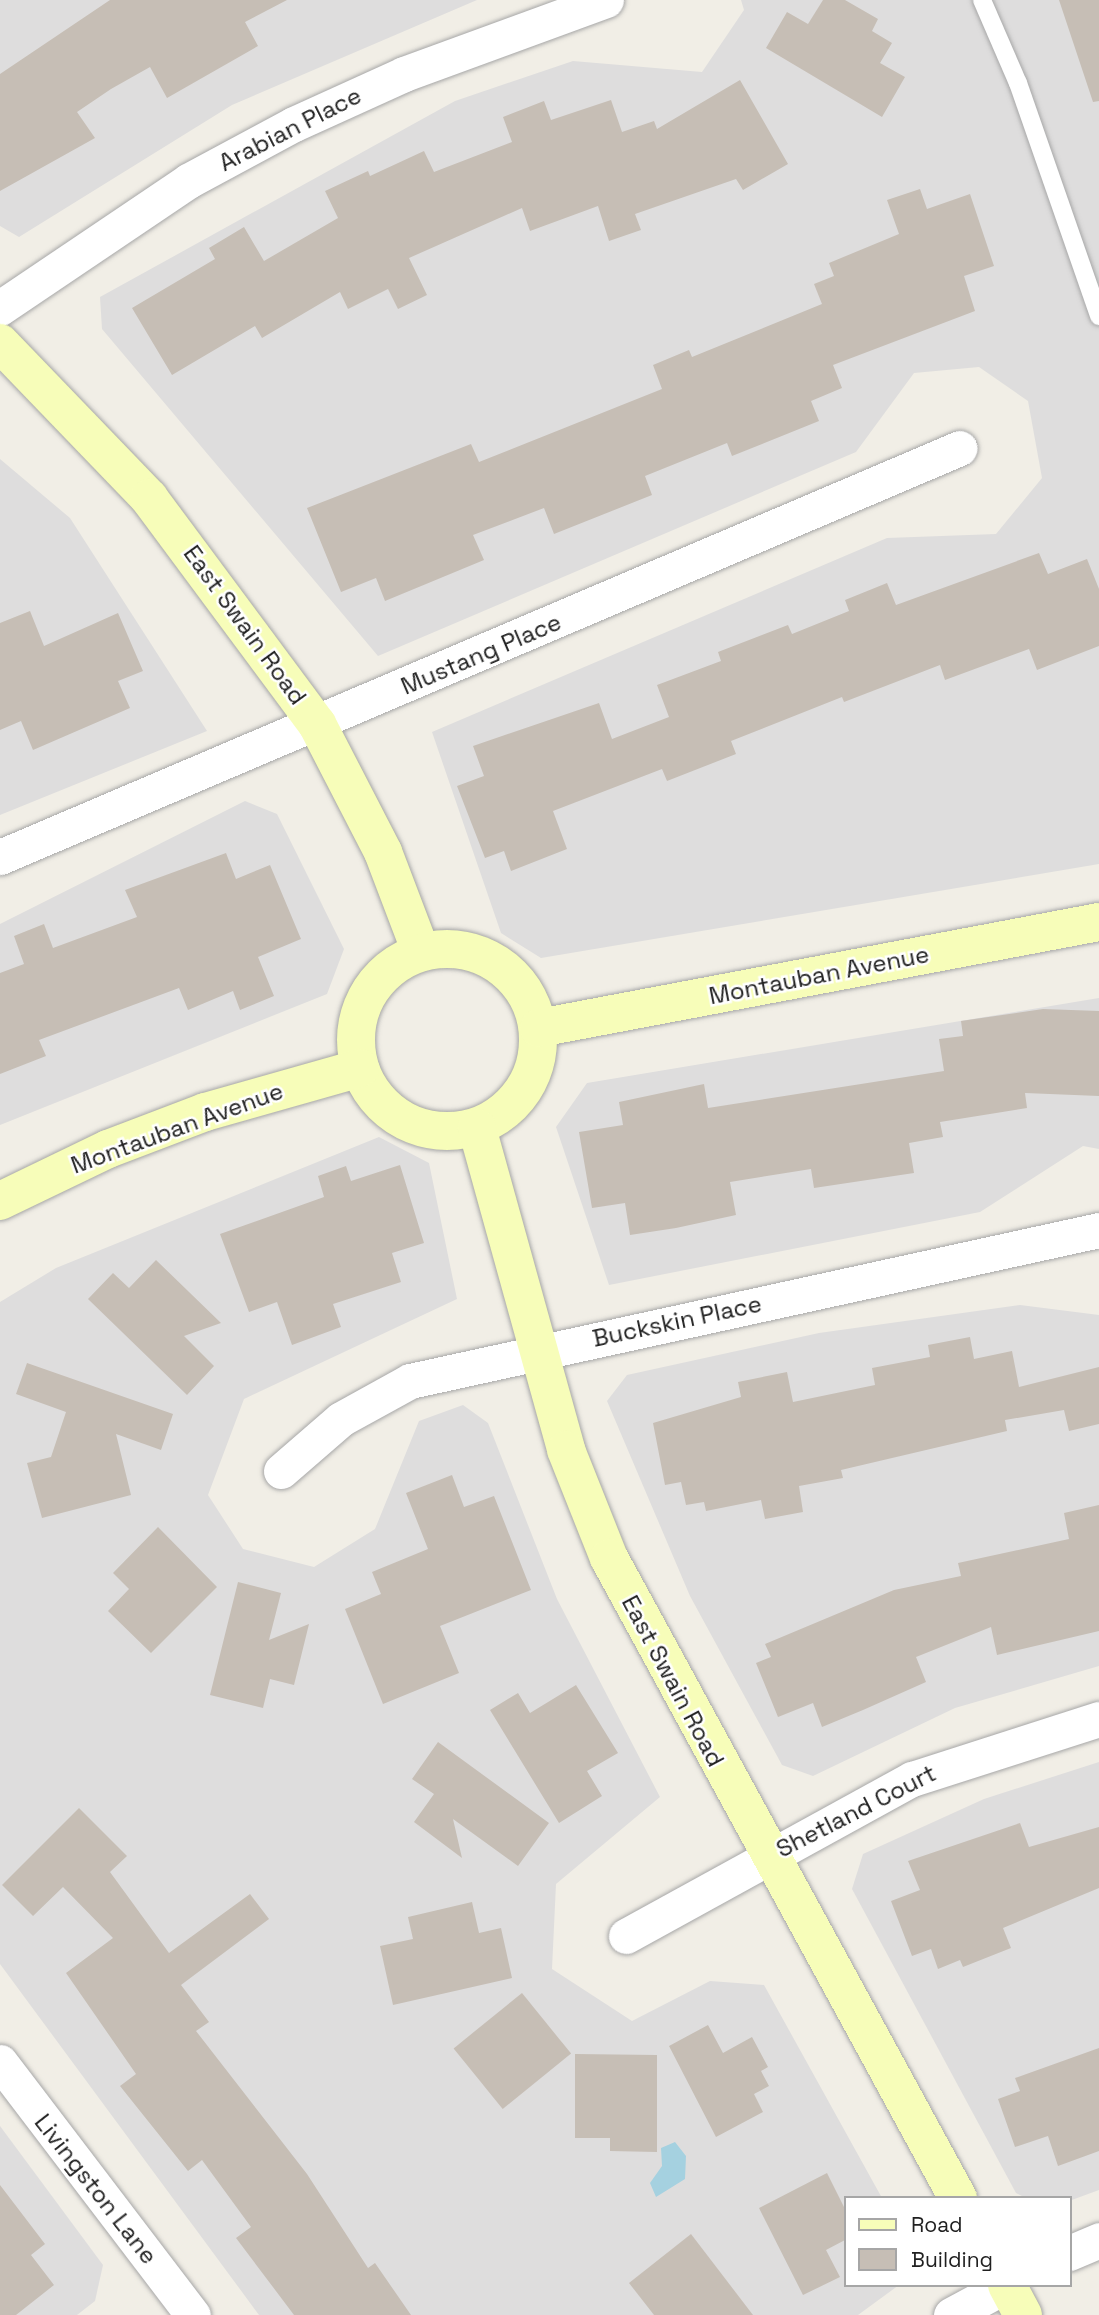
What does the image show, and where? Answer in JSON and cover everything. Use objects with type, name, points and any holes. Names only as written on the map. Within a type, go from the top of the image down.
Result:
[{"type":"street","name":"Arabian Place","points":[[0,308],[188,181],[294,124],[416,69],[606,0]]},
{"type":"street","name":"East Swain Road","points":[[0,342],[149,498],[225,592],[317,724],[383,852],[421,952]]},
{"type":"street","name":"Mustang Place","points":[[0,857],[960,448]]},
{"type":"street","name":"Montauban Avenue","points":[[539,1028],[1099,922]]},
{"type":"street","points":[[453,948],[483,955],[523,989],[539,1028],[537,1060],[526,1089],[505,1112],[477,1128],[419,1128],[380,1101],[360,1068],[360,1010],[395,964],[421,952],[453,948]]},
{"type":"street","name":"Montauban Avenue","points":[[0,1201],[108,1149],[205,1112],[360,1068]]},
{"type":"street","name":"East Swain Road","points":[[477,1128],[566,1450],[609,1558],[767,1857],[957,2196]]},
{"type":"street","name":"Buckskin Place","points":[[281,1471],[341,1419],[410,1381],[537,1350],[1099,1230]]},
{"type":"street","name":"Shetland Court","points":[[626,1936],[912,1779],[1099,1718]]},
{"type":"street","name":"Livingston Lane","points":[[0,2063],[180,2310]]},
{"type":"street","points":[[1071,2252],[1099,2240]]},
{"type":"street","points":[[951,2315],[1003,2287]]},
{"type":"street","points":[[1008,2287],[1023,2315]]},
{"type":"lane","points":[[982,0],[1018,83],[1099,316]]},
{"type":"shaded area","points":[[0,0],[477,0],[232,105],[19,237],[0,226]]},
{"type":"shaded area","points":[[741,0],[1099,0],[1099,864],[541,958],[501,933],[432,732],[887,538],[996,534],[1042,478],[1028,401],[979,367],[914,373],[856,452],[378,656],[102,329],[100,297],[455,101],[573,61],[702,72],[744,10]]},
{"type":"shaded area","points":[[0,459],[70,518],[207,731],[0,815]]},
{"type":"shaded area","points":[[245,801],[277,814],[344,949],[327,994],[0,1125],[0,924]]},
{"type":"shaded area","points":[[1099,998],[1099,1149],[1083,1146],[980,1212],[609,1285],[556,1127],[587,1083]]},
{"type":"shaded area","points":[[379,1137],[429,1163],[457,1299],[244,1399],[208,1495],[243,1549],[314,1567],[375,1529],[419,1421],[463,1405],[488,1423],[557,1599],[660,1797],[556,1884],[552,1969],[632,2021],[710,1981],[764,1985],[881,2196],[844,2196],[844,2287],[896,2287],[858,2315],[259,2315],[0,1964],[0,1302],[56,1268]]},
{"type":"shaded area","points":[[1020,1305],[1099,1315],[1099,1666],[955,1708],[813,1776],[782,1765],[690,1596],[607,1401],[627,1375],[819,1333]]},
{"type":"shaded area","points":[[1099,1762],[1099,2190],[1071,2200],[1071,2196],[1022,2196],[1016,2193],[852,1889],[863,1854],[984,1799]]},
{"type":"shaded area","points":[[0,2126],[103,2265],[95,2301],[77,2315],[0,2315]]},
{"type":"water","points":[[675,2142],[686,2156],[685,2179],[656,2197],[650,2183],[662,2166],[661,2148]]},
{"type":"building","points":[[110,0],[287,0],[245,22],[258,46],[167,98],[150,67],[111,89],[77,112],[95,138],[0,191],[0,74]]},
{"type":"building","points":[[823,0],[845,0],[878,19],[872,31],[892,43],[880,63],[905,77],[882,117],[766,48],[787,12],[808,24]]},
{"type":"building","points":[[1059,0],[1099,0],[1099,101],[1093,102]]},
{"type":"building","points":[[740,80],[788,164],[743,190],[736,179],[635,214],[641,230],[609,241],[598,206],[530,231],[522,208],[409,258],[427,295],[398,309],[388,289],[348,309],[340,292],[262,338],[255,326],[172,375],[132,308],[215,259],[209,248],[244,227],[264,261],[338,218],[325,191],[368,171],[370,176],[424,151],[434,172],[512,142],[503,117],[544,101],[551,120],[611,100],[622,132],[654,121],[657,129]]},
{"type":"building","points":[[920,189],[927,209],[970,194],[994,266],[964,276],[975,311],[833,365],[842,388],[811,401],[819,421],[732,456],[727,443],[645,476],[652,495],[554,534],[544,508],[473,535],[484,560],[385,601],[376,578],[341,592],[307,508],[471,444],[479,462],[662,389],[653,365],[689,350],[692,357],[822,304],[814,284],[834,276],[829,263],[899,234],[887,200]]},
{"type":"building","points":[[1039,553],[1048,574],[1087,559],[1099,589],[1099,646],[1037,670],[1029,649],[945,680],[940,665],[844,702],[842,697],[731,741],[736,754],[667,781],[662,769],[553,811],[567,849],[511,871],[504,851],[485,858],[457,786],[484,776],[473,746],[599,703],[612,739],[669,717],[657,685],[721,661],[718,652],[788,625],[792,634],[849,611],[845,600],[887,583],[896,605]]},
{"type":"building","points":[[30,611],[44,646],[118,613],[143,671],[118,681],[130,708],[33,750],[21,721],[0,730],[0,623]]},
{"type":"building","points":[[226,853],[236,879],[270,865],[301,939],[258,957],[274,996],[240,1010],[233,991],[188,1010],[179,988],[39,1040],[46,1056],[0,1074],[0,973],[24,964],[14,936],[44,924],[53,948],[137,917],[125,890]]},
{"type":"building","points":[[1043,1009],[1099,1011],[1099,1096],[1025,1093],[1027,1108],[940,1122],[943,1137],[909,1143],[914,1173],[814,1188],[811,1169],[730,1182],[736,1215],[630,1235],[625,1203],[592,1208],[579,1132],[623,1125],[619,1102],[704,1084],[708,1108],[944,1071],[939,1039],[963,1036],[961,1021]]},
{"type":"building","points":[[400,1165],[424,1243],[392,1253],[401,1282],[333,1304],[341,1327],[292,1345],[277,1302],[249,1312],[220,1234],[324,1197],[318,1176],[346,1166],[351,1181]]},
{"type":"building","points":[[156,1260],[221,1323],[184,1336],[214,1366],[187,1395],[88,1299],[113,1273],[129,1288]]},
{"type":"building","points":[[970,1337],[974,1359],[1012,1351],[1019,1387],[1099,1367],[1099,1424],[1069,1431],[1064,1410],[1005,1420],[1007,1431],[841,1470],[843,1478],[799,1486],[803,1512],[765,1519],[761,1500],[706,1511],[704,1502],[686,1505],[681,1482],[665,1485],[653,1423],[741,1397],[738,1382],[787,1372],[793,1402],[875,1385],[872,1368],[930,1357],[928,1345]]},
{"type":"building","points":[[27,1363],[173,1414],[161,1450],[116,1434],[131,1495],[42,1518],[27,1463],[51,1457],[66,1412],[16,1394]]},
{"type":"building","points":[[452,1475],[464,1507],[494,1496],[531,1590],[440,1626],[459,1673],[383,1704],[345,1609],[381,1594],[372,1572],[428,1549],[406,1493]]},
{"type":"building","points":[[1099,1505],[1099,1631],[997,1655],[991,1627],[916,1657],[926,1682],[863,1710],[822,1727],[813,1703],[778,1717],[756,1663],[771,1657],[765,1644],[894,1590],[961,1576],[958,1563],[1069,1539],[1064,1513]]},
{"type":"building","points":[[158,1527],[217,1587],[151,1653],[108,1611],[129,1589],[113,1573]]},
{"type":"building","points":[[238,1582],[281,1593],[269,1640],[309,1624],[294,1685],[270,1679],[263,1708],[210,1695]]},
{"type":"building","points":[[576,1685],[618,1753],[587,1771],[602,1796],[559,1823],[490,1710],[518,1693],[530,1713]]},
{"type":"building","points":[[438,1742],[549,1823],[518,1866],[453,1819],[462,1858],[414,1822],[434,1794],[412,1779]]},
{"type":"building","points":[[79,1808],[127,1856],[110,1872],[169,1953],[250,1894],[269,1919],[181,1985],[209,2022],[196,2031],[307,2174],[368,2268],[375,2263],[411,2315],[294,2315],[236,2238],[251,2227],[202,2160],[188,2171],[120,2086],[136,2074],[66,1973],[113,1938],[63,1887],[33,1916],[2,1885]]},
{"type":"building","points":[[1020,1823],[1029,1847],[1099,1827],[1099,1888],[1003,1928],[1011,1948],[963,1967],[960,1960],[938,1969],[931,1949],[912,1956],[891,1901],[920,1890],[908,1861]]},
{"type":"building","points":[[472,1902],[479,1933],[501,1928],[512,1978],[393,2005],[380,1946],[413,1939],[408,1917]]},
{"type":"building","points":[[522,1993],[571,2054],[503,2109],[454,2048]]},
{"type":"building","points":[[708,2025],[723,2053],[752,2037],[768,2067],[761,2071],[769,2086],[754,2094],[763,2112],[716,2137],[669,2046]]},
{"type":"building","points":[[1099,2048],[1099,2151],[1058,2166],[1048,2136],[1015,2147],[998,2099],[1020,2091],[1015,2078]]},
{"type":"building","points":[[575,2054],[657,2055],[657,2152],[610,2151],[610,2138],[575,2138]]},
{"type":"building","points":[[827,2173],[844,2207],[844,2241],[826,2250],[840,2277],[803,2295],[759,2208]]},
{"type":"building","points":[[0,2185],[45,2244],[31,2255],[54,2285],[16,2315],[0,2315]]},
{"type":"building","points":[[691,2234],[753,2315],[654,2315],[629,2283]]}]
